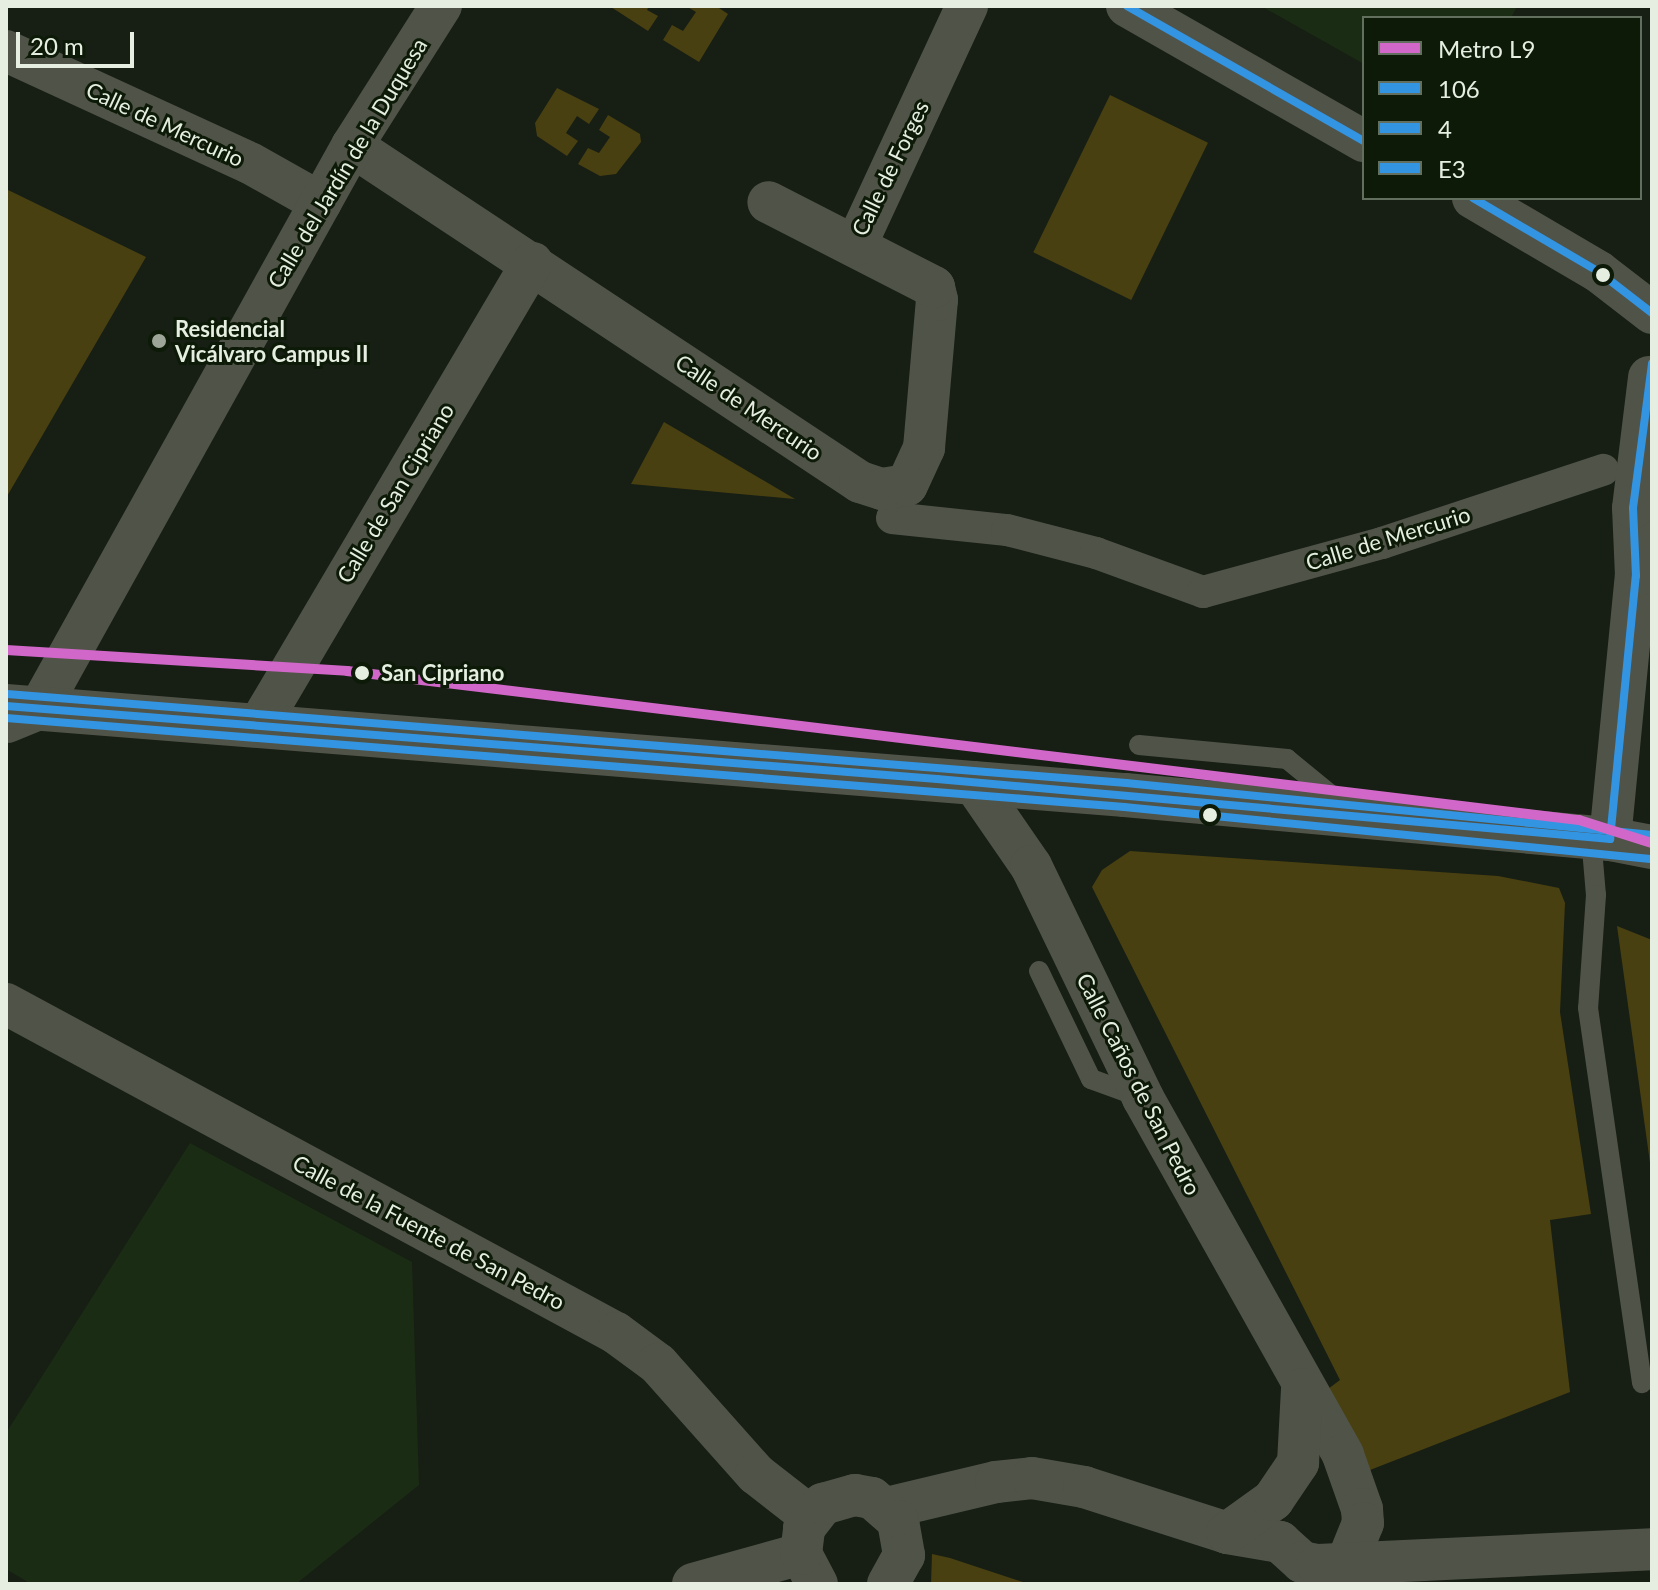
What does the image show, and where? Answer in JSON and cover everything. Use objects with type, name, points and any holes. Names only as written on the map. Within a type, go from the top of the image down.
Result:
[{"type":"street","name":"Calle del Jardín de la Duquesa","points":[[17,712],[352,146],[441,6]]},
{"type":"street","name":"Calle de Forges","points":[[768,202],[856,245],[967,6]]},
{"type":"street","points":[[1127,6],[1362,140]]},
{"type":"street","name":"Calle de Mercurio","points":[[6,51],[250,163],[321,203]]},
{"type":"street","name":"Calle de Mercurio","points":[[352,146],[860,482],[882,489],[907,485],[924,448],[937,300],[934,287],[924,279],[856,245]]},
{"type":"street","points":[[1476,200],[1599,272],[1652,313]]},
{"type":"street","name":"Calle de San Cipriano","points":[[259,725],[532,263]]},
{"type":"street","points":[[1600,838],[1644,558],[1633,508],[1651,378]]},
{"type":"street","name":"Calle de Mercurio","points":[[892,518],[1007,530],[1096,553],[1203,592],[1382,543],[1603,470]]},
{"type":"street","points":[[17,712],[259,725],[973,782],[1600,838],[1652,847]]},
{"type":"street","name":"Calle Caños de San Pedro","points":[[973,782],[1031,866],[1143,1098],[1302,1389],[1326,1423],[1360,1496],[1363,1523],[1348,1560]]},
{"type":"street","name":"Calle de la Fuente de San Pedro","points":[[6,1004],[616,1333],[658,1364],[756,1474],[810,1552]]},
{"type":"street","points":[[1227,1533],[1273,1500],[1298,1463],[1302,1389]]},
{"type":"street","points":[[895,1523],[942,1495],[1032,1478],[1084,1487],[1227,1533],[1280,1542],[1302,1562],[1418,1563],[1652,1549]]},
{"type":"street","points":[[693,1584],[810,1552],[838,1496],[872,1498],[895,1523],[904,1555],[888,1584]]},
{"type":"street","points":[[1273,1500],[1280,1542]]},
{"type":"lane","points":[[1139,745],[1287,759],[1357,816]]},
{"type":"lane","points":[[1600,838],[1588,1008],[1642,1383]]},
{"type":"lane","points":[[1039,971],[1091,1079],[1143,1098]]},
{"type":"shaded area","points":[[649,6],[647,10],[658,16],[648,31],[611,7]]},
{"type":"shaded area","points":[[686,6],[716,6],[728,14],[699,62],[663,40],[672,25],[683,31],[696,12]]},
{"type":"shaded area","points":[[1261,6],[1517,6],[1512,16],[1362,16],[1362,63]]},
{"type":"shaded area","points":[[557,88],[599,109],[589,124],[577,116],[566,133],[578,141],[567,156],[537,136],[535,123]]},
{"type":"shaded area","points":[[1110,95],[1208,143],[1131,300],[1033,252]]},
{"type":"shaded area","points":[[608,115],[640,134],[641,142],[616,174],[600,176],[578,164],[588,148],[599,153],[610,137],[599,130]]},
{"type":"shaded area","points":[[6,189],[146,257],[6,498]]},
{"type":"shaded area","points":[[664,422],[795,499],[631,484]]},
{"type":"shaded area","points":[[1130,851],[1498,876],[1559,888],[1565,903],[1560,1012],[1591,1214],[1550,1220],[1570,1392],[1370,1470],[1328,1389],[1340,1380],[1092,887],[1102,870]]},
{"type":"shaded area","points":[[1617,926],[1652,940],[1652,1177]]},
{"type":"shaded area","points":[[190,1143],[412,1262],[419,1485],[296,1584],[31,1584],[6,1569],[6,1433]]},
{"type":"shaded area","points":[[932,1554],[950,1558],[1029,1584],[931,1584]]},
{"type":"metro line","name":"L9","points":[[6,650],[347,671],[1579,820],[1652,843]]},
{"type":"transit line","name":"106","points":[[1127,6],[1362,140]]},
{"type":"transit line","name":"106","points":[[1476,200],[1599,272],[1652,313]]},
{"type":"transit line","name":"106","points":[[1610,839],[1636,576],[1633,508],[1652,363]]},
{"type":"transit line","name":"E3","points":[[7,694],[1126,783],[1652,835]]},
{"type":"transit line","name":"106","points":[[6,706],[937,779],[1610,839]]},
{"type":"transit line","name":"4","points":[[6,718],[1124,807],[1650,859]]},
{"type":"place","name":"Residencial Vicálvaro Campus II","points":[[159,341]]},
{"type":"place","name":"San Cipriano","points":[[362,673]]}]
